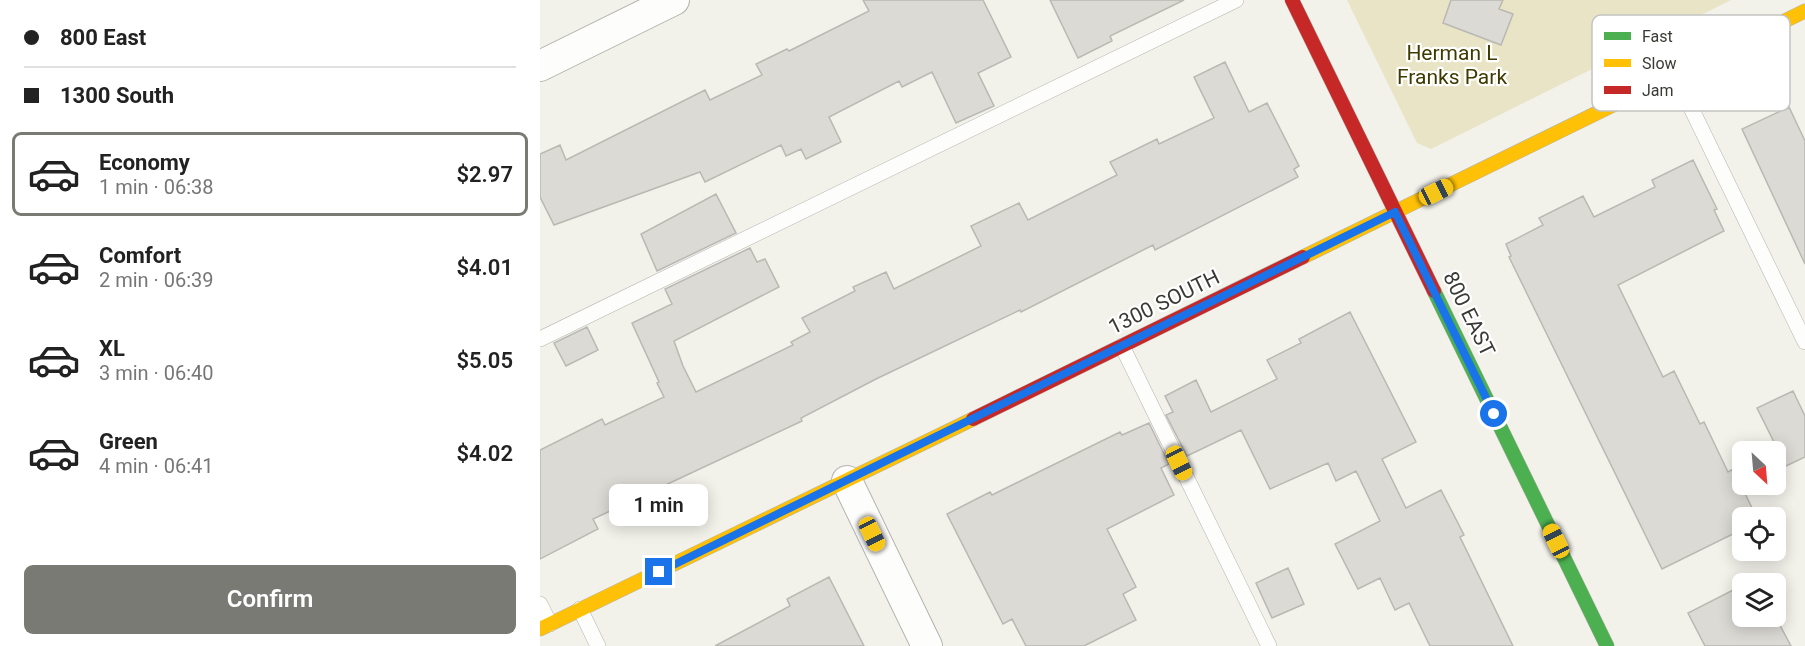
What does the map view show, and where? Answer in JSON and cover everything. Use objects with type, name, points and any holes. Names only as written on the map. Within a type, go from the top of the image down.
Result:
[{"type":"street","points":[[540,66],[674,0]]},
{"type":"street","name":"800 EAST","points":[[1292,0],[1607,646]]},
{"type":"street","name":"1300 SOUTH","points":[[1790,18],[1805,11]]},
{"type":"street","name":"1300 SOUTH","points":[[545,626],[847,481],[1601,111]]},
{"type":"street","points":[[847,481],[927,646]]},
{"type":"lane","points":[[540,339],[1236,0]]},
{"type":"lane","points":[[1693,111],[1805,342]]},
{"type":"lane","points":[[1122,346],[1269,646]]},
{"type":"lane","points":[[540,604],[545,626]]},
{"type":"lane","points":[[580,609],[598,646]]},
{"type":"green space","name":"Herman L Franks Park","points":[[1347,0],[1731,0],[1701,15],[1592,15],[1592,69],[1431,149],[1417,143]]},
{"type":"building","points":[[863,0],[983,0],[1011,57],[978,73],[994,106],[956,123],[932,72],[902,87],[899,81],[829,117],[841,142],[806,159],[801,149],[786,156],[781,145],[705,182],[700,172],[554,225],[540,197],[540,154],[560,145],[566,160],[705,90],[710,100],[762,75],[756,64],[787,49],[789,51],[869,11]]},
{"type":"building","points":[[1050,0],[1184,0],[1110,36],[1112,41],[1078,58]]},
{"type":"building","points":[[1451,0],[1503,0],[1499,9],[1513,14],[1501,45],[1443,23]]},
{"type":"building","points":[[1225,62],[1249,112],[1267,103],[1299,166],[1294,169],[1298,177],[1155,250],[1153,245],[1021,312],[1020,310],[876,379],[801,418],[802,421],[593,519],[598,529],[540,559],[540,450],[602,419],[605,425],[664,397],[632,323],[672,304],[665,289],[750,248],[757,262],[765,259],[779,287],[674,341],[696,392],[793,345],[791,342],[810,332],[802,318],[855,291],[853,287],[886,272],[894,289],[981,246],[971,226],[1019,203],[1028,220],[1117,175],[1110,162],[1157,139],[1159,144],[1214,118],[1194,77]]},
{"type":"building","points":[[1790,109],[1805,141],[1805,264],[1742,129],[1780,111],[1790,111]]},
{"type":"building","points":[[1693,160],[1717,209],[1714,210],[1724,231],[1618,285],[1663,377],[1674,371],[1700,424],[1704,422],[1728,472],[1732,470],[1732,495],[1746,495],[1752,507],[1732,507],[1732,534],[1662,569],[1509,257],[1511,256],[1506,244],[1543,225],[1539,218],[1583,196],[1594,217],[1655,187],[1652,180]]},
{"type":"building","points":[[716,194],[736,233],[657,271],[641,234]]},
{"type":"building","points":[[1350,312],[1416,442],[1382,459],[1406,508],[1441,490],[1464,535],[1460,537],[1513,646],[1430,646],[1409,603],[1395,610],[1380,578],[1358,589],[1335,544],[1380,521],[1356,471],[1336,481],[1328,463],[1270,489],[1241,430],[1187,456],[1166,415],[1173,412],[1165,396],[1196,380],[1211,412],[1277,379],[1267,360],[1301,343],[1299,339]]},
{"type":"building","points":[[587,327],[598,350],[566,366],[554,343]]},
{"type":"building","points":[[1793,391],[1805,416],[1805,457],[1786,466],[1786,441],[1774,441],[1757,408]]},
{"type":"building","points":[[1149,423],[1169,464],[1161,468],[1174,495],[1107,529],[1136,587],[1123,594],[1136,620],[1084,646],[1026,646],[1012,619],[1003,624],[947,514],[990,492],[992,495],[1120,432],[1122,435]]},
{"type":"building","points":[[1288,568],[1304,604],[1272,618],[1256,583]]},
{"type":"building","points":[[829,577],[864,646],[715,646],[790,606],[787,599]]},
{"type":"building","points":[[1732,591],[1732,627],[1781,627],[1791,646],[1705,646],[1688,613]]},
{"type":"traffic: fast","points":[[1434,291],[1607,646]]},
{"type":"traffic: slow","points":[[1790,18],[1805,11]]},
{"type":"traffic: slow","points":[[1303,257],[1601,111]]},
{"type":"traffic: slow","points":[[540,629],[973,419]]},
{"type":"traffic: jam","points":[[1292,0],[1434,291]]},
{"type":"traffic: jam","points":[[973,419],[1303,257]]},
{"type":"route","points":[[659,572],[1395,212],[1494,414]]}]
